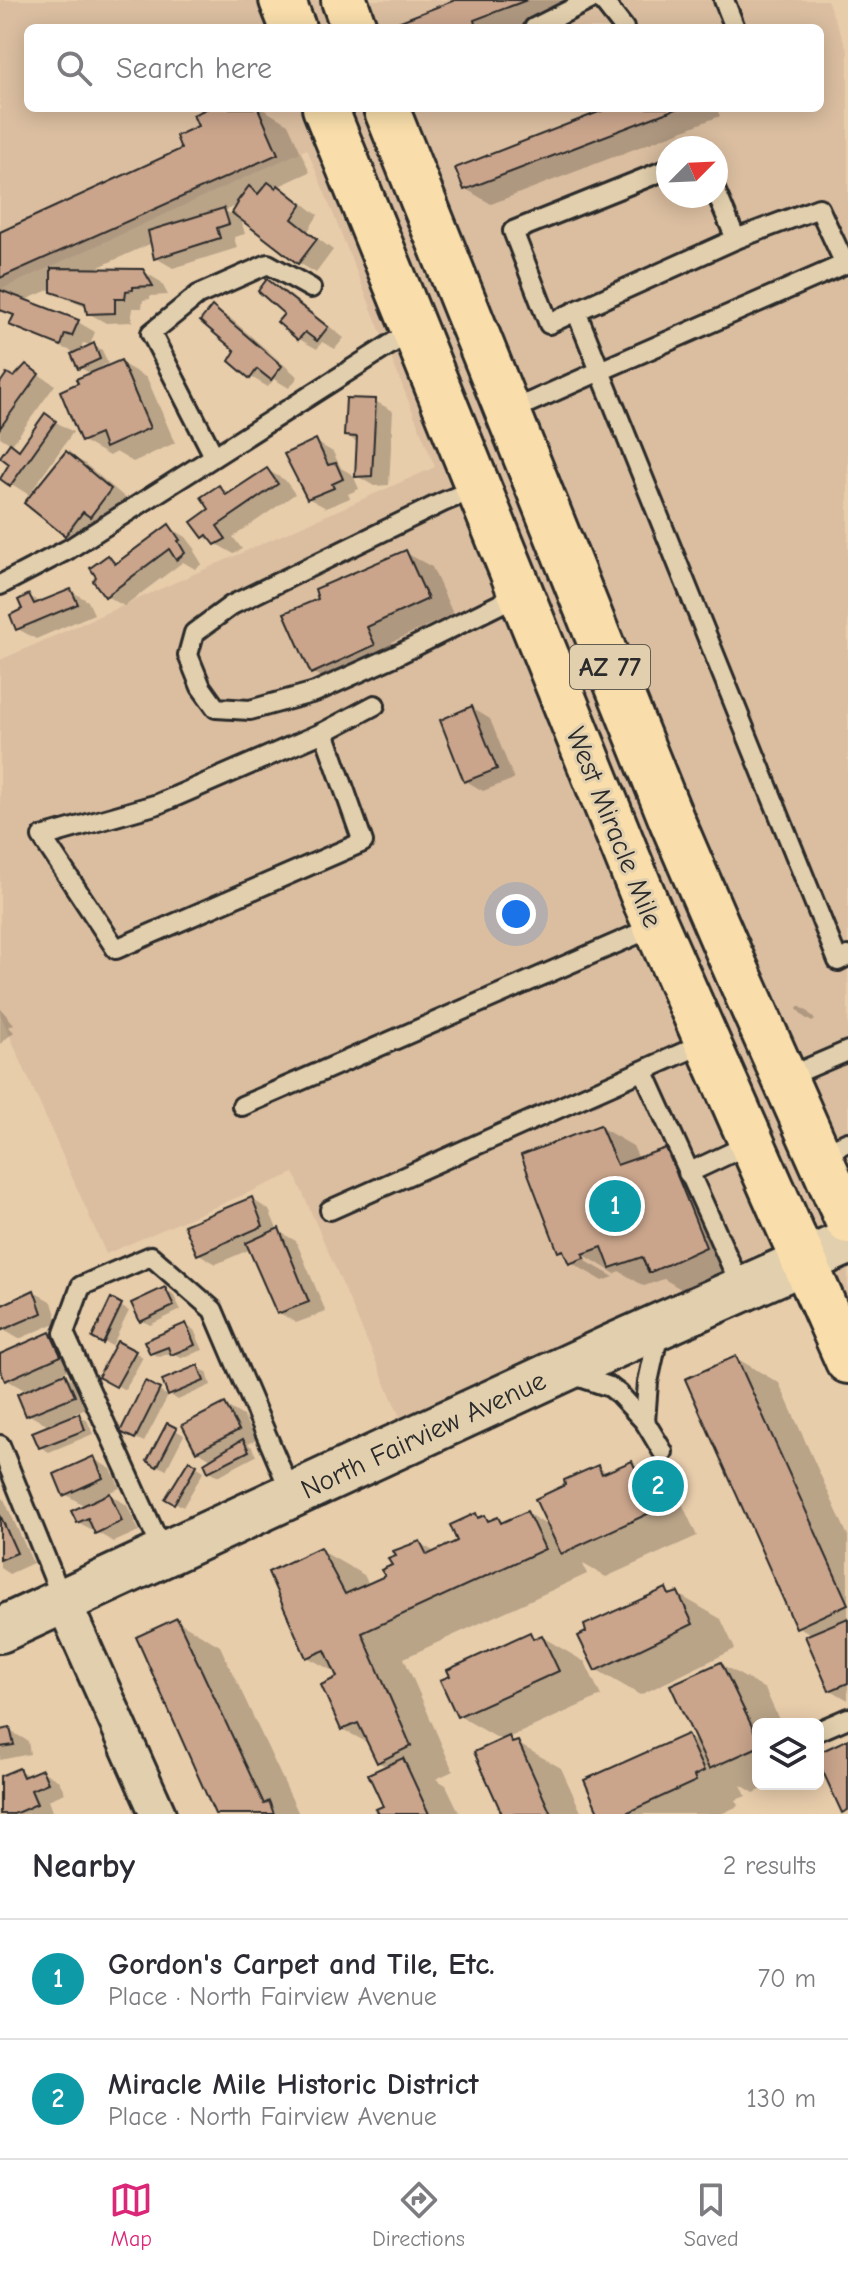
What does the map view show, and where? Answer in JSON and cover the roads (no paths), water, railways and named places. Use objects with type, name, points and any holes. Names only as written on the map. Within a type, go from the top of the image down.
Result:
[{"type":"highway","points":[[282,0],[291,24]]},
{"type":"highway","points":[[344,0],[353,24]]},
{"type":"highway","name":"West Miracle Mile","points":[[327,112],[656,926],[848,1361]]},
{"type":"highway","points":[[350,112],[457,372],[481,401],[506,408]]},
{"type":"highway","name":"West Miracle Mile","points":[[388,112],[682,846],[785,1078],[833,1149],[848,1221]]},
{"type":"street","name":"North Fairview Avenue","points":[[0,1630],[561,1370],[848,1242]]},
{"type":"street","points":[[63,1601],[158,1814]]},
{"type":"lane","points":[[542,24],[590,0]]},
{"type":"lane","points":[[602,0],[621,24]]},
{"type":"lane","points":[[724,0],[733,24]]},
{"type":"lane","points":[[506,408],[846,267],[819,208],[736,239],[549,324],[513,231],[656,174]]},
{"type":"lane","points":[[723,208],[736,239]]},
{"type":"lane","points":[[214,456],[151,333],[198,295],[268,264],[311,288]]},
{"type":"lane","points":[[576,311],[838,961],[848,956]]},
{"type":"lane","points":[[0,585],[69,549],[413,330]]},
{"type":"lane","points":[[477,488],[232,605],[194,633],[188,655],[201,687],[216,708],[250,710],[302,695],[395,656],[520,594]]},
{"type":"lane","points":[[324,732],[363,842],[116,949],[42,837],[158,804],[324,732],[375,705]]},
{"type":"lane","points":[[242,1106],[656,926]]},
{"type":"lane","points":[[330,1210],[707,1042]]},
{"type":"lane","points":[[785,1078],[848,1051]]},
{"type":"lane","points":[[644,1072],[742,1289]]},
{"type":"lane","points":[[688,1173],[752,1143]]},
{"type":"lane","points":[[164,1554],[64,1333],[81,1286],[151,1256],[213,1310],[292,1495]]},
{"type":"lane","points":[[645,1422],[648,1382],[660,1325]]},
{"type":"lane","points":[[561,1370],[610,1387],[619,1394],[645,1422],[663,1452]]},
{"type":"lane","points":[[0,1445],[63,1601]]},
{"type":"lane","points":[[824,1728],[848,1718]]},
{"type":"place","name":"Gordon's Carpet and Tile, Etc.","points":[[615,1206]]},
{"type":"place","name":"Miracle Mile Historic District","points":[[658,1486]]}]
